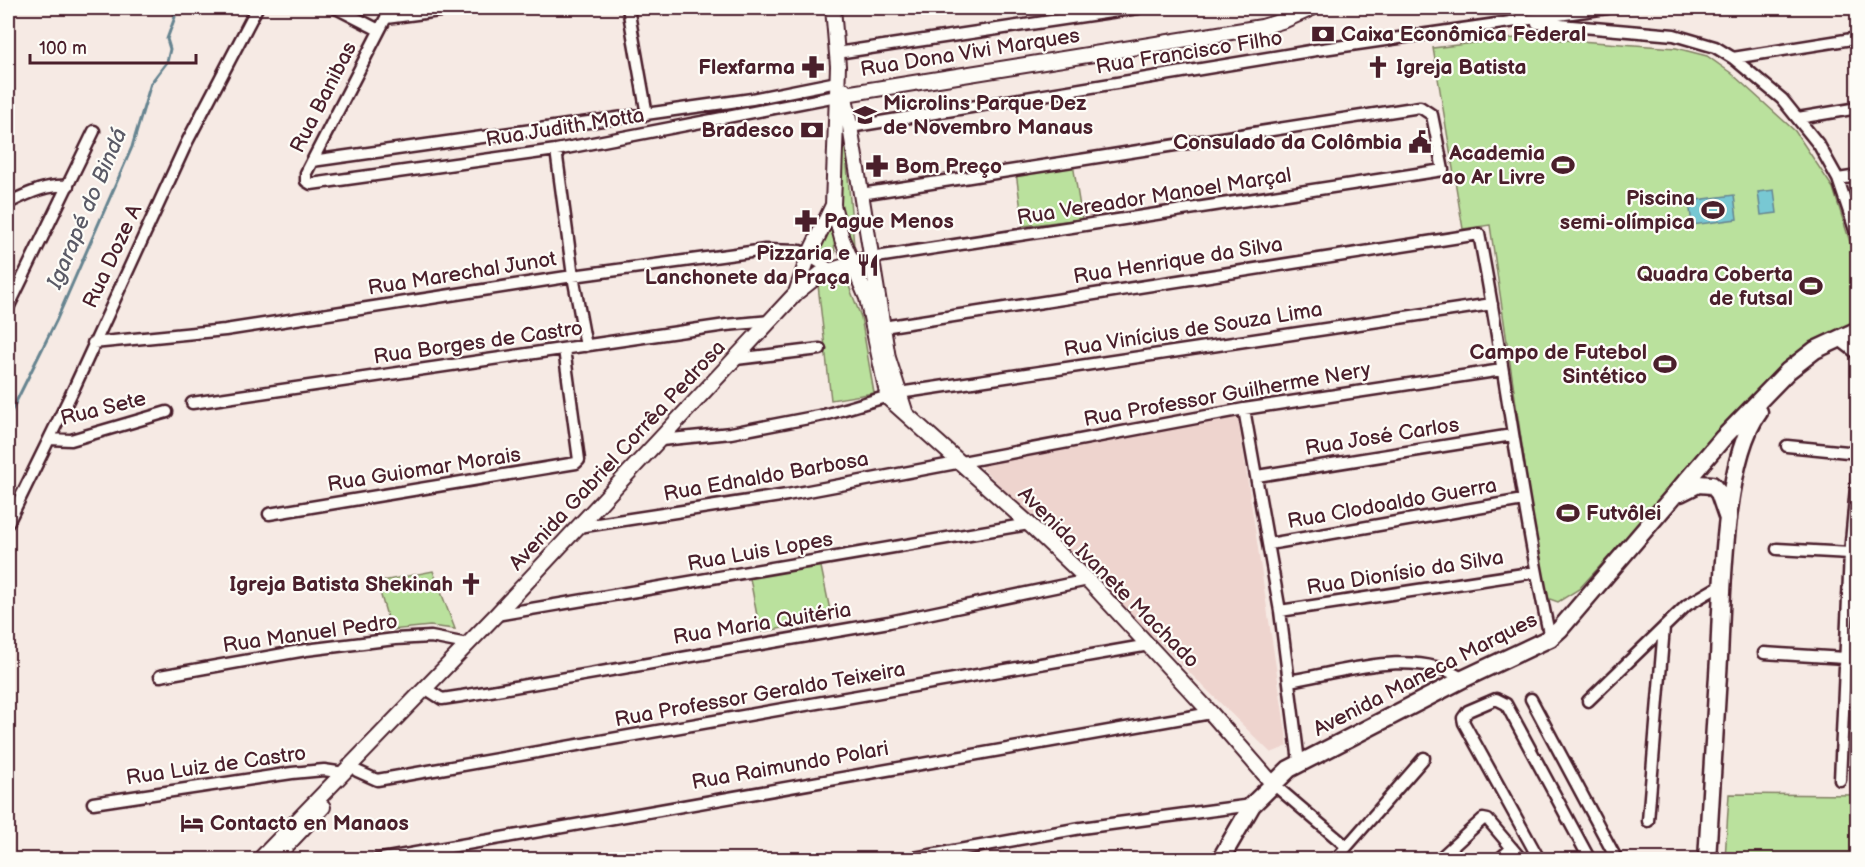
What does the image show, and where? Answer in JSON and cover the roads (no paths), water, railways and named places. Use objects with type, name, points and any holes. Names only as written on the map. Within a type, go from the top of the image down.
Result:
[{"type":"main road","name":"Avenida Maneca Marques","points":[[1707,860],[1723,584],[1738,456],[1752,421],[1792,377],[1810,363],[1849,345],[1857,330]]},
{"type":"main road","name":"Avenida Maneca Marques","points":[[1220,860],[1252,805],[1272,783],[1299,762],[1550,638],[1570,621],[1673,496],[1788,371],[1815,350],[1849,345]]},
{"type":"main road","points":[[1673,496],[1698,484],[1712,485],[1719,493],[1729,521]]},
{"type":"street","name":"Rua Doze A","points":[[8,523],[187,142],[257,8]]},
{"type":"street","points":[[336,8],[379,30]]},
{"type":"street","points":[[389,13],[462,8]]},
{"type":"street","points":[[628,8],[647,115]]},
{"type":"street","name":"Avenida Ivanete Machado","points":[[833,8],[839,86],[833,205],[842,239],[871,313],[894,396],[905,411],[1088,580],[1211,713],[1272,783]]},
{"type":"street","points":[[837,53],[1138,8]]},
{"type":"street","name":"Rua Dona Vivi Marques","points":[[839,86],[1262,27],[1312,8]]},
{"type":"street","points":[[1520,8],[1522,21],[1674,35],[1714,47],[1733,58],[1782,99],[1819,145],[1838,179],[1857,239]]},
{"type":"street","name":"Rua Francisco Filho","points":[[849,127],[1359,44],[1607,8]]},
{"type":"street","name":"Rua Banibas","points":[[306,173],[389,13]]},
{"type":"street","points":[[1733,58],[1857,38]]},
{"type":"street","name":"Rua Judith Motta","points":[[312,161],[839,86]]},
{"type":"street","name":"Rua Judith Motta","points":[[306,173],[306,181],[311,184],[556,150],[839,86]]},
{"type":"street","name":"Avenida Ivanete Machado","points":[[839,86],[861,194],[894,396]]},
{"type":"street","name":"Rua Vereador Manoel Marçal","points":[[861,194],[1420,107],[1432,115],[1443,170],[870,258]]},
{"type":"street","points":[[1798,118],[1857,108]]},
{"type":"street","points":[[8,308],[94,131]]},
{"type":"street","points":[[556,150],[573,276],[586,346]]},
{"type":"street","points":[[836,164],[856,168]]},
{"type":"street","points":[[1838,179],[1857,176]]},
{"type":"street","points":[[8,203],[42,188],[56,185],[68,186]]},
{"type":"street","name":"Avenida Gabriel Corrêa Pedrosa","points":[[796,293],[809,255],[833,205]]},
{"type":"street","name":"Rua Henrique da Silva","points":[[883,327],[1479,234],[1492,304]]},
{"type":"street","name":"Rua Marechal Junot","points":[[93,343],[225,330],[573,276],[765,250],[787,249],[809,255],[832,270]]},
{"type":"street","name":"Avenida Gabriel Corrêa Pedrosa","points":[[273,860],[467,644],[661,440],[796,293],[820,274],[870,258]]},
{"type":"street","points":[[1492,304],[1523,500],[1550,638]]},
{"type":"street","name":"Rua Vinícius de Souza Lima","points":[[661,440],[731,432],[824,415],[894,396],[1492,304]]},
{"type":"street","name":"Rua Borges de Castro","points":[[192,404],[726,325],[771,321]]},
{"type":"street","name":"Rua Guiomar Morais","points":[[268,514],[571,465],[579,460],[564,349]]},
{"type":"street","points":[[736,359],[820,349]]},
{"type":"street","name":"Rua Professor Guilherme Nery","points":[[960,461],[1244,409],[1502,370]]},
{"type":"street","points":[[1244,409],[1280,611],[1299,762]]},
{"type":"street","name":"Rua Sete","points":[[49,439],[71,440],[167,412]]},
{"type":"street","name":"Rua José Carlos","points":[[1257,476],[1512,435]]},
{"type":"street","points":[[1786,446],[1857,453]]},
{"type":"street","name":"Rua Ednaldo Barbosa","points":[[578,527],[787,495],[960,461]]},
{"type":"street","points":[[1840,780],[1850,553],[1857,465]]},
{"type":"street","name":"Rua Clodoaldo Guerra","points":[[1269,544],[1523,500]]},
{"type":"street","name":"Rua Luis Lopes","points":[[496,615],[1029,524]]},
{"type":"street","points":[[1777,549],[1850,553]]},
{"type":"street","name":"Rua Dionísio da Silva","points":[[1280,611],[1536,572]]},
{"type":"street","name":"Rua Maria Quitéria","points":[[437,696],[889,622],[1088,580]]},
{"type":"street","points":[[1588,701],[1687,604],[1723,584]]},
{"type":"street","points":[[1648,821],[1664,627]]},
{"type":"street","name":"Rua Manuel Pedro","points":[[160,676],[306,650],[394,639],[431,638],[467,644]]},
{"type":"street","name":"Avenida Gabriel Corrêa Pedrosa","points":[[259,860],[350,772],[437,696],[467,644]]},
{"type":"street","name":"Rua Professor Geraldo Teixeira","points":[[350,772],[377,780],[1149,645]]},
{"type":"street","points":[[1764,653],[1845,658]]},
{"type":"street","points":[[1289,681],[1398,663],[1438,666],[1463,679]]},
{"type":"street","points":[[1539,859],[1464,723],[1463,718],[1468,711],[1496,699],[1506,704],[1590,860]]},
{"type":"street","points":[[1531,699],[1617,860]]},
{"type":"street","name":"Rua Raimundo Polari","points":[[376,860],[1211,713]]},
{"type":"street","points":[[1335,860],[1424,758]]},
{"type":"street","name":"Rua Luiz de Castro","points":[[93,803],[292,773],[324,770],[350,772]]},
{"type":"street","points":[[1272,783],[1347,846]]},
{"type":"street","points":[[903,860],[1082,828],[1252,805]]},
{"type":"street","points":[[1438,860],[1483,819],[1488,820],[1522,860]]},
{"type":"street","points":[[1498,860],[1512,848]]},
{"type":"water","points":[[1774,190],[1777,213],[1761,215],[1758,192]]},
{"type":"water","name":"Piscina semi-olímpica","points":[[1734,195],[1737,219],[1692,225],[1689,201]]},
{"type":"waterway","name":"Igarapé do Bindá","points":[[8,418],[57,319],[132,147],[151,83],[167,62],[170,49],[167,39],[175,17],[172,8]]},
{"type":"place","name":"Caixa Econômica Federal","points":[[1323,34]]},
{"type":"place","name":"Flexfarma","points":[[813,67]]},
{"type":"place","name":"Igreja Batista","points":[[1378,67]]},
{"type":"place","name":"Microlins Parque Dez de Novembro Manaus","points":[[865,115]]},
{"type":"place","name":"Bradesco","points":[[812,130]]},
{"type":"place","name":"Consulado da Colômbia","points":[[1420,142]]},
{"type":"place","name":"Academia ao Ar Livre","points":[[1563,165]]},
{"type":"place","name":"Bom Preço","points":[[877,166]]},
{"type":"place","name":"Piscina semi-olímpica","points":[[1713,210]]},
{"type":"place","name":"Pague Menos","points":[[806,221]]},
{"type":"place","name":"Pizzaria e Lanchonete da Praça","points":[[868,265]]},
{"type":"place","name":"Quadra Coberta de futsal","points":[[1811,286]]},
{"type":"place","name":"Campo de Futebol Sintético","points":[[1665,364]]},
{"type":"place","name":"Futvôlei","points":[[1568,513]]},
{"type":"place","name":"Igreja Batista Shekinah","points":[[471,584]]},
{"type":"place","name":"Contacto en Manaos","points":[[192,823]]}]
